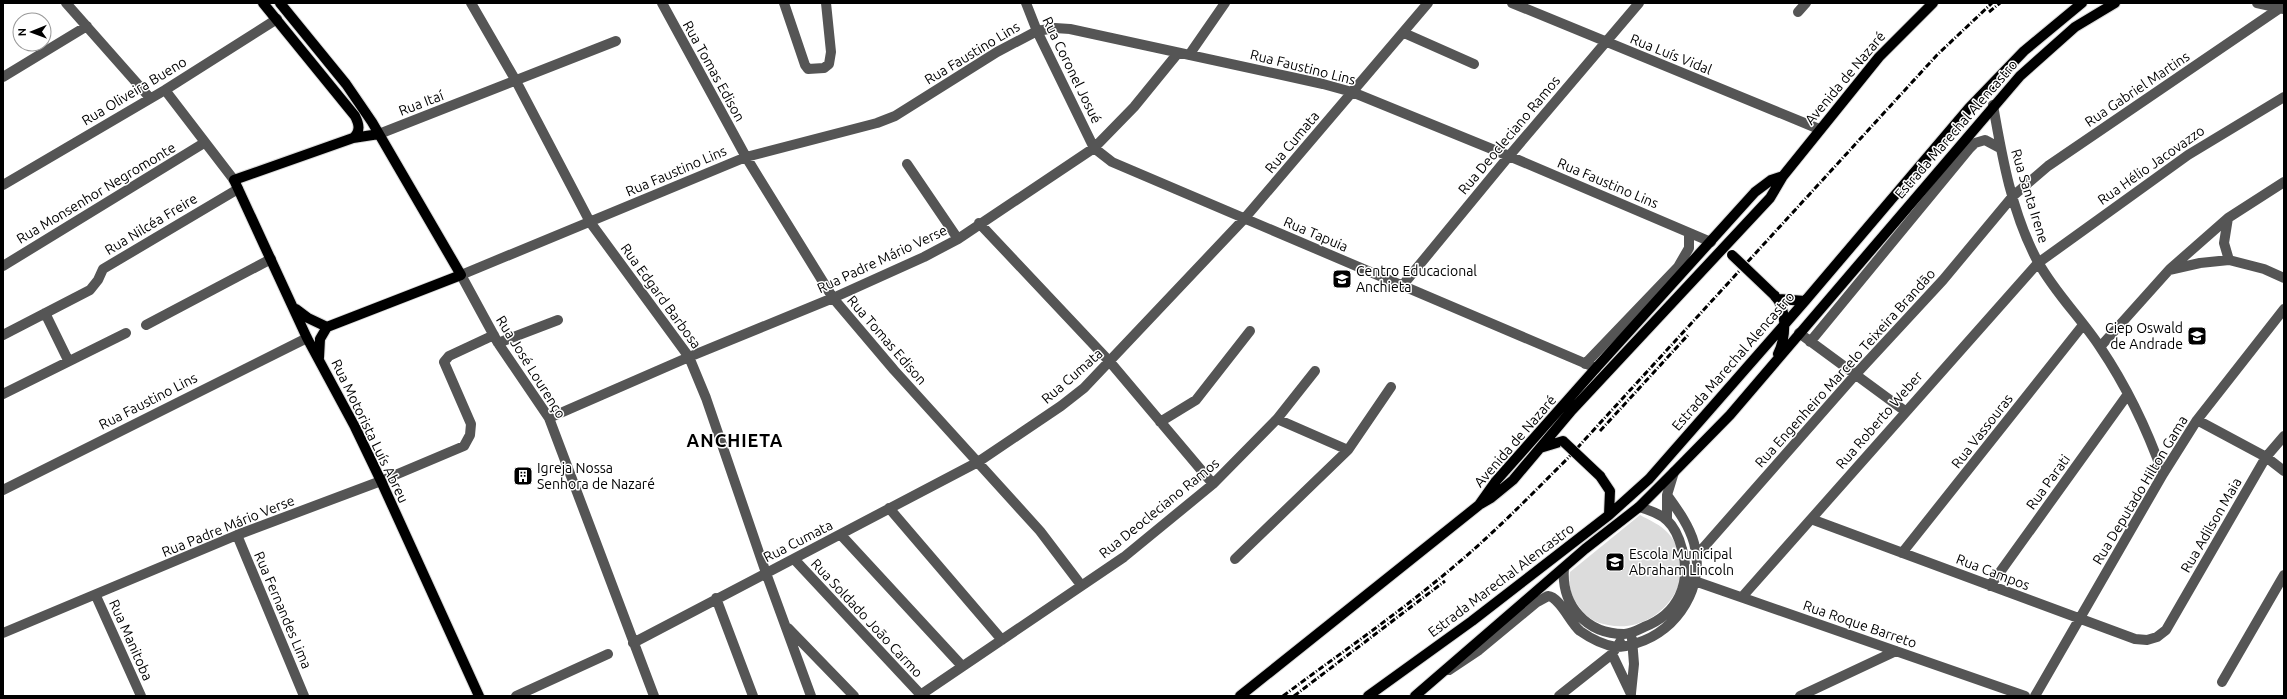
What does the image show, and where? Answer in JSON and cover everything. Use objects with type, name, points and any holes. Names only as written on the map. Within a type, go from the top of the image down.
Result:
[{"type":"main road","points":[[263,3],[355,116],[359,128],[358,133],[352,138]]},
{"type":"main road","name":"Rua José Lourenço","points":[[280,3],[346,84],[379,134],[461,275]]},
{"type":"main road","name":"Avenida de Nazaré","points":[[1240,696],[1513,480],[1561,422],[1736,232],[1770,198],[1783,176],[1819,129],[1879,57],[1933,3]]},
{"type":"main road","name":"Estrada Marechal Alencastro","points":[[1368,696],[1472,621],[1609,515],[1649,479],[1784,323],[1805,301],[1969,108],[2024,51],[2082,3]]},
{"type":"main road","name":"Estrada Marechal Alencastro","points":[[1415,696],[1585,549],[1639,507],[1730,415],[1993,105],[2045,52],[2075,27],[2115,3]]},
{"type":"main road","name":"Rua Itaí","points":[[236,185],[352,138],[379,134]]},
{"type":"main road","name":"Avenida de Nazaré","points":[[1479,506],[1489,490],[1596,368],[1755,192],[1771,180],[1783,176]]},
{"type":"main road","name":"Rua Motorista Luís Abreu","points":[[236,185],[294,307],[307,338],[319,358],[381,481],[479,696]]},
{"type":"main road","points":[[1731,254],[1736,232]]},
{"type":"main road","points":[[1689,266],[1715,255],[1731,254],[1776,297],[1784,323],[1783,341],[1774,363]]},
{"type":"main road","name":"Rua Faustino Lins","points":[[327,327],[461,275]]},
{"type":"main road","points":[[1776,297],[1805,301]]},
{"type":"main road","points":[[294,307],[308,318],[327,327],[320,339],[319,358]]},
{"type":"main road","points":[[1566,403],[1561,422],[1563,441],[1600,476],[1610,491],[1609,515]]},
{"type":"main road","points":[[1540,448],[1563,441]]},
{"type":"street","points":[[66,3],[150,98]]},
{"type":"street","name":"Rua Edgard Barbosa","points":[[471,3],[516,81],[590,222],[689,356],[706,398],[766,573],[811,696]]},
{"type":"street","name":"Rua Tomas Edison","points":[[662,3],[694,65],[746,157],[833,298],[894,370],[1040,531],[1081,585]]},
{"type":"street","points":[[784,3],[805,65],[808,69],[814,70],[824,68],[831,58],[826,3]]},
{"type":"street","name":"Rua Coronel Josué","points":[[1026,3],[1037,31],[1094,148]]},
{"type":"street","name":"Rua Padre Mário Verse","points":[[549,418],[689,356],[833,298],[924,257],[958,239],[979,223],[1094,148],[1183,54],[1225,3]]},
{"type":"street","name":"Rua Cumata","points":[[633,643],[716,598],[841,535],[889,508],[978,462],[1061,406],[1110,362],[1244,219],[1428,3]]},
{"type":"street","name":"Rua Luís Vidal","points":[[1512,3],[1819,129]]},
{"type":"street","name":"Rua Deocleciano Ramos","points":[[1402,286],[1509,156],[1639,3]]},
{"type":"street","points":[[1798,12],[1806,3]]},
{"type":"street","points":[[2257,3],[2282,9]]},
{"type":"street","name":"Rua Gabriel Martins","points":[[2013,196],[2048,166],[2282,9]]},
{"type":"street","name":"Rua Oliveira Bueno","points":[[3,185],[165,90],[277,19]]},
{"type":"street","points":[[3,77],[87,26]]},
{"type":"street","name":"Rua Faustino Lins","points":[[461,275],[746,157],[877,123],[895,116],[997,52],[1037,31],[1055,28],[1070,29],[1323,84],[1352,92],[1509,156],[1711,242]]},
{"type":"street","points":[[1404,32],[1474,64]]},
{"type":"street","name":"Rua Itaí","points":[[379,134],[616,41]]},
{"type":"street","points":[[165,90],[236,185]]},
{"type":"street","name":"Rua Hélio Jacovazzo","points":[[2038,263],[2188,155],[2284,97]]},
{"type":"street","name":"Rua Santa Irene","points":[[1993,105],[2000,148],[2013,196],[2029,245],[2038,263],[2100,347],[2128,394],[2152,442],[2163,474]]},
{"type":"street","points":[[1810,342],[1969,149],[1975,143],[1985,140],[2000,148]]},
{"type":"street","name":"Rua Monsenhor Negromonte","points":[[3,265],[204,143]]},
{"type":"street","name":"Rua Tapuia","points":[[1094,148],[1124,169],[1596,368]]},
{"type":"street","points":[[907,164],[958,239]]},
{"type":"street","points":[[2100,347],[2169,270],[2228,218],[2284,182]]},
{"type":"street","name":"Rua Nilcéa Freire","points":[[3,335],[90,290],[98,280],[103,269],[236,185]]},
{"type":"street","name":"Rua Engenheiro Marcelo Teixeira Brandão","points":[[1696,556],[1856,374],[1943,280],[2013,196]]},
{"type":"street","points":[[2228,218],[2224,243],[2229,260]]},
{"type":"street","points":[[979,223],[1110,362],[1213,484]]},
{"type":"street","points":[[1586,364],[1678,267],[1689,248],[1689,233]]},
{"type":"street","points":[[146,325],[271,259]]},
{"type":"street","points":[[2169,270],[2200,263],[2229,260],[2257,267],[2284,278]]},
{"type":"street","name":"Rua Roberto Weber","points":[[1742,597],[1905,411],[2038,263]]},
{"type":"street","name":"Rua José Lourenço","points":[[461,275],[496,339],[549,418],[654,696]]},
{"type":"street","name":"Rua Deputado Hilton Gama","points":[[2035,696],[2163,474],[2197,420],[2284,309]]},
{"type":"street","points":[[45,313],[68,360]]},
{"type":"street","points":[[496,339],[558,320]]},
{"type":"street","name":"Rua Vassouras","points":[[1902,553],[2083,325]]},
{"type":"street","points":[[1160,422],[1196,400],[1250,331]]},
{"type":"street","points":[[3,394],[68,360],[126,333]]},
{"type":"street","points":[[1799,333],[1905,411]]},
{"type":"street","name":"Rua Faustino Lins","points":[[3,490],[307,338]]},
{"type":"street","name":"Rua Padre Mário Verse","points":[[3,633],[96,596],[237,535],[381,481],[464,446],[470,435],[471,424],[444,362],[449,356],[496,339]]},
{"type":"street","name":"Rua Deocleciano Ramos","points":[[920,696],[1124,557],[1213,484],[1277,419],[1315,371]]},
{"type":"street","points":[[1235,559],[1348,450],[1391,387]]},
{"type":"street","name":"Rua Parati","points":[[1990,586],[2128,394]]},
{"type":"street","points":[[1277,419],[1348,450]]},
{"type":"street","points":[[2197,420],[2266,457],[2284,470]]},
{"type":"street","name":"Rua Adilson Maia","points":[[2166,630],[2266,457],[2284,436]]},
{"type":"street","points":[[1564,568],[1563,583],[1573,608],[1583,620],[1607,632],[1628,633],[1655,623],[1666,615],[1673,607],[1690,579],[1681,542],[1667,518],[1667,495],[1674,472]]},
{"type":"street","points":[[1615,651],[1648,640],[1670,624],[1687,602],[1690,579],[1696,556],[1690,531],[1667,495]]},
{"type":"street","points":[[1639,507],[1667,518]]},
{"type":"street","points":[[889,508],[1002,640]]},
{"type":"street","name":"Rua Campos","points":[[1810,519],[2080,620],[2135,639],[2147,640],[2157,637],[2166,630]]},
{"type":"street","name":"Rua Fernandes Lima","points":[[237,535],[304,696]]},
{"type":"street","points":[[841,535],[962,666]]},
{"type":"street","name":"Rua Soldado João Carmo","points":[[794,559],[920,696]]},
{"type":"street","points":[[2222,682],[2284,575]]},
{"type":"street","name":"Rua Roque Barreto","points":[[1690,579],[2024,696]]},
{"type":"street","name":"Rua Manitoba","points":[[96,596],[141,696]]},
{"type":"street","name":"Estrada Marechal Alencastro","points":[[1440,675],[1479,650],[1537,602],[1548,596],[1555,598],[1580,631],[1615,651]]},
{"type":"street","points":[[716,598],[753,696]]},
{"type":"street","points":[[785,625],[854,696]]},
{"type":"street","points":[[1628,633],[1633,645],[1632,695]]},
{"type":"street","points":[[1559,696],[1615,651],[1628,633]]},
{"type":"street","points":[[1615,651],[1632,695]]},
{"type":"street","points":[[1800,696],[1896,651]]},
{"type":"street","points":[[516,696],[608,654]]},
{"type":"shaded area","points":[[1640,515],[1665,530],[1678,549],[1682,567],[1679,583],[1671,599],[1659,612],[1644,621],[1627,626],[1608,625],[1592,620],[1574,600],[1569,582],[1570,572]]},
{"type":"railway","points":[[1283,696],[1437,581],[1514,512],[1568,458],[1937,55],[1992,3]]},
{"type":"railway","points":[[1989,12],[2000,3]]},
{"type":"railway","points":[[1600,431],[1688,335]]},
{"type":"railway","points":[[1294,696],[1445,581]]},
{"type":"place","name":"Centro Educacional Anchieta","points":[[1342,279]]},
{"type":"place","name":"Ciep Oswald de Andrade","points":[[2197,336]]},
{"type":"place","name":"Igreja Nossa Senhora de Nazaré","points":[[523,476]]},
{"type":"place","name":"Escola Municipal Abraham Lincoln","points":[[1615,562]]},
{"type":"district","name":"ANCHIETA","points":[[735,440]]}]
